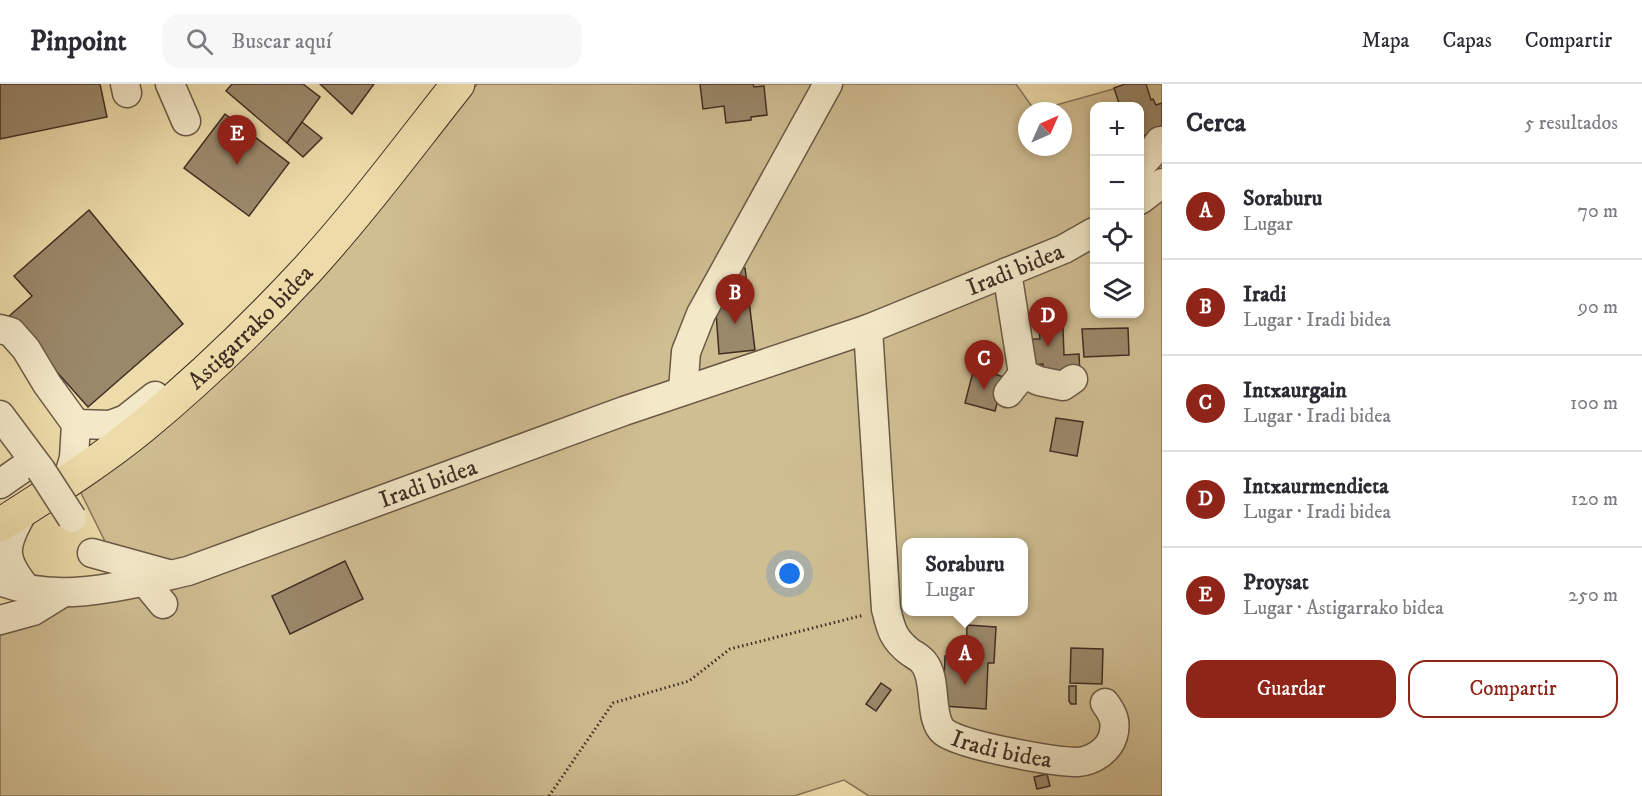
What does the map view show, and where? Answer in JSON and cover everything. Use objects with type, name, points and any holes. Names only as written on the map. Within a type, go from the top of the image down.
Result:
[{"type":"main road","name":"Astigarrako bidea","points":[[12,517],[47,471],[140,428],[258,321],[330,244],[458,84]]},
{"type":"street","points":[[170,84],[186,121]]},
{"type":"street","points":[[683,390],[686,352],[700,314],[828,84]]},
{"type":"street","points":[[1144,161],[1160,141]]},
{"type":"street","points":[[1144,197],[1162,183]]},
{"type":"street","points":[[1083,238],[1071,228],[1090,214]]},
{"type":"street","name":"Iradi bidea","points":[[62,593],[145,582],[234,555],[683,390],[868,329],[1083,238]]},
{"type":"street","points":[[1007,272],[1016,383],[1040,381],[1063,386],[1073,379]]},
{"type":"street","points":[[0,329],[11,332],[26,349],[47,384],[76,424],[74,458],[47,471],[0,484]]},
{"type":"street","name":"Iradi bidea","points":[[868,329],[886,609],[892,633],[906,649],[925,663],[931,680],[939,726],[945,732],[962,740],[995,749],[1079,762],[1097,756],[1110,745],[1115,728],[1114,715],[1105,703]]},
{"type":"street","points":[[76,424],[110,425],[126,419],[182,375],[216,361]]},
{"type":"street","points":[[0,415],[47,471],[92,554],[104,589]]},
{"type":"street","points":[[12,517],[4,556],[14,576],[27,589]]},
{"type":"street","points":[[92,554],[173,575]]},
{"type":"street","points":[[0,582],[27,589],[62,593]]},
{"type":"street","points":[[145,582],[163,604]]},
{"type":"street","points":[[0,620],[33,611],[62,593]]},
{"type":"path","points":[[549,796],[613,703],[689,681],[730,649],[886,609]]},
{"type":"shaded area","points":[[477,84],[1016,84],[1029,102],[1018,102],[1018,156],[1072,156],[1072,102],[1067,102],[1131,84],[1162,84],[1162,796],[869,796],[844,780],[794,796],[0,796],[0,619],[130,592],[80,491],[178,417],[243,359],[298,292],[445,125]]},
{"type":"building","points":[[0,84],[100,84],[107,117],[0,139]]},
{"type":"building","points":[[232,84],[303,84],[320,97],[287,143],[226,91]]},
{"type":"building","points":[[320,84],[374,84],[352,114]]},
{"type":"building","points":[[700,84],[764,86],[767,115],[751,117],[751,120],[726,123],[724,106],[703,109]]},
{"type":"building","points":[[1125,84],[1146,84],[1151,100],[1153,99],[1156,105],[1162,103],[1162,129],[1144,136],[1144,102],[1119,102],[1114,88]]},
{"type":"building","points":[[225,114],[289,163],[249,216],[184,168]]},
{"type":"building","points":[[302,122],[322,138],[303,157],[287,143]]},
{"type":"building","points":[[89,210],[183,324],[88,407],[8,317],[32,296],[14,276]]},
{"type":"building","points":[[745,268],[755,350],[719,354],[715,298],[732,269]]},
{"type":"building","points":[[1063,328],[1064,355],[1079,354],[1080,375],[1043,377],[1043,364],[1032,365],[1031,339],[1040,339],[1039,329]]},
{"type":"building","points":[[1128,328],[1129,355],[1084,357],[1082,329]]},
{"type":"building","points":[[974,368],[1004,377],[995,411],[965,403]]},
{"type":"building","points":[[1056,418],[1083,422],[1077,456],[1050,451]]},
{"type":"building","points":[[345,561],[363,599],[290,634],[272,596]]},
{"type":"building","points":[[967,625],[996,627],[994,663],[988,663],[986,709],[943,706],[945,656],[966,657]]},
{"type":"building","points":[[1071,648],[1103,649],[1102,684],[1070,683]]},
{"type":"building","points":[[881,683],[891,690],[876,711],[866,704]]},
{"type":"building","points":[[1069,686],[1076,686],[1076,704],[1071,704],[1069,701]]},
{"type":"building","points":[[1047,774],[1050,786],[1037,789],[1034,777]]},
{"type":"place","name":"Proysat","points":[[237,165]]},
{"type":"place","name":"Iradi","points":[[735,324]]},
{"type":"place","name":"Intxaurmendieta","points":[[1048,347]]},
{"type":"place","name":"Intxaurgain","points":[[984,390]]},
{"type":"place","name":"Soraburu","points":[[965,685]]}]
